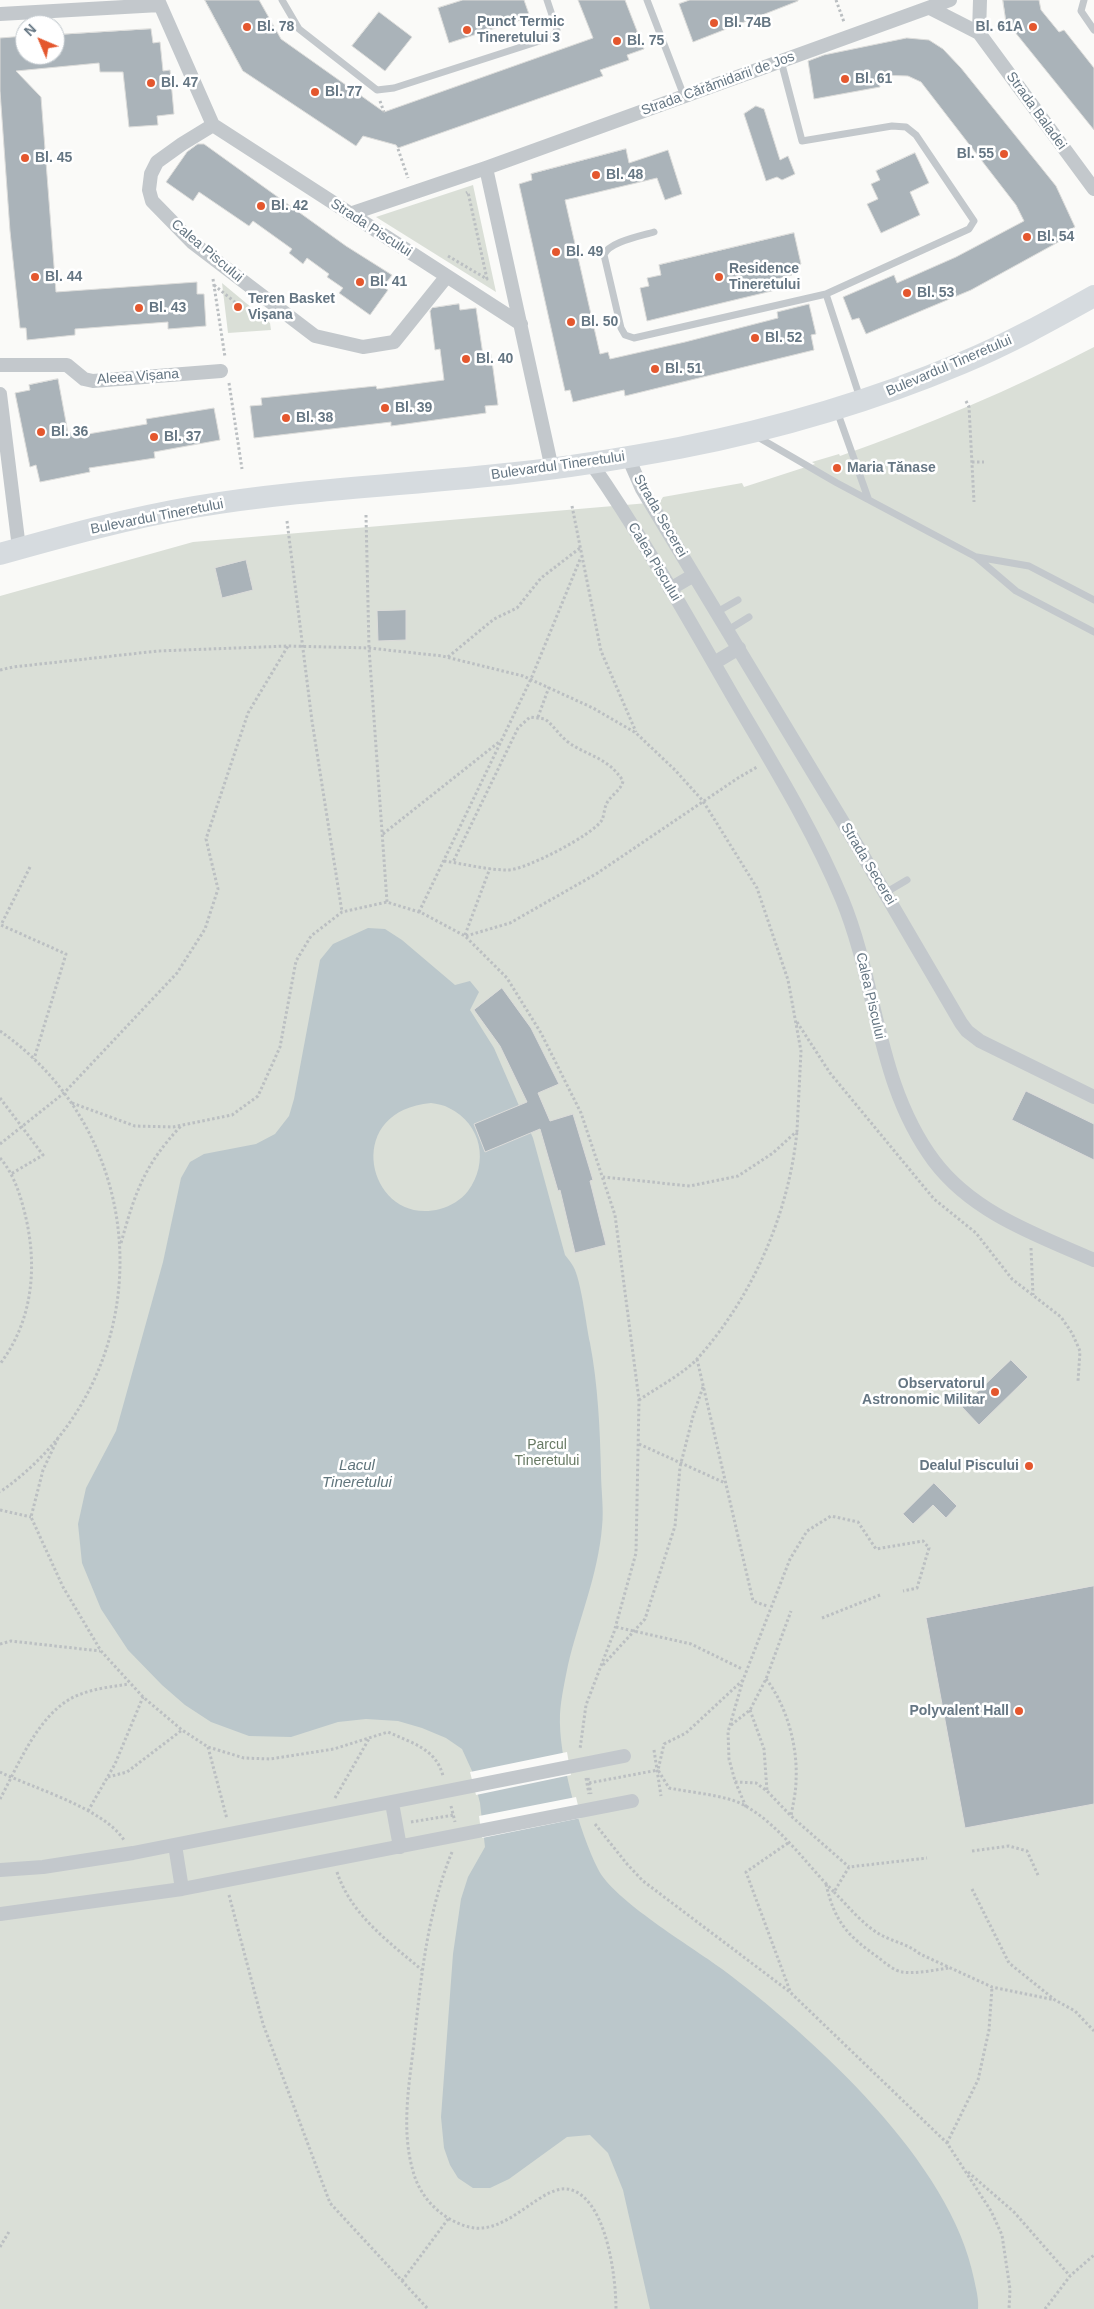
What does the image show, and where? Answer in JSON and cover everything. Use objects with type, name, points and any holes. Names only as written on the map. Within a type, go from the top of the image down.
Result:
[{"type":"main road","name":"Bulevardul Tineretului","points":[[10,551],[193,507],[282,496],[552,469],[628,457],[749,432],[860,401],[964,362],[1033,330],[1094,296]]},
{"type":"street","name":"Strada Cărămidarii de Jos","points":[[350,214],[486,168],[950,0]]},
{"type":"street","points":[[979,33],[980,0]]},
{"type":"street","points":[[0,14],[159,2],[213,125]]},
{"type":"street","name":"Strada Baladei","points":[[930,8],[979,33],[1094,189]]},
{"type":"street","name":"Strada Piscului","points":[[213,125],[521,324]]},
{"type":"street","name":"Calea Piscului","points":[[213,125],[157,162],[150,174],[149,190],[152,201],[193,242],[315,336],[363,347],[394,342],[446,276]]},
{"type":"street","points":[[486,168],[552,469]]},
{"type":"street","name":"Aleea Vișana","points":[[0,365],[67,365],[84,379],[93,381],[221,371]]},
{"type":"street","points":[[0,394],[10,551]]},
{"type":"street","name":"Strada Secerei","points":[[628,457],[642,489],[967,1031],[980,1040],[1094,1097]]},
{"type":"street","name":"Calea Piscului","points":[[590,463],[614,497],[714,663],[824,857],[843,902],[864,968],[883,1053],[904,1107],[919,1137],[951,1181],[987,1210],[1030,1232],[1094,1260]]},
{"type":"street","points":[[670,589],[694,575]]},
{"type":"street","points":[[714,663],[739,648]]},
{"type":"street","points":[[0,1870],[43,1867],[133,1853],[624,1756]]},
{"type":"street","points":[[399,1801],[396,1825],[400,1847]]},
{"type":"street","points":[[0,1914],[182,1889],[225,1879],[418,1844],[632,1801]]},
{"type":"street","points":[[175,1845],[182,1889]]},
{"type":"lane","points":[[282,0],[299,30],[377,90],[394,88],[552,37],[558,30],[547,0]]},
{"type":"lane","points":[[648,0],[684,96]]},
{"type":"lane","points":[[1084,0],[1080,11],[1094,30]]},
{"type":"lane","points":[[654,232],[612,245],[606,250],[604,255],[621,328],[625,335],[634,338],[826,294],[969,229],[974,221],[916,135],[906,127],[892,126],[802,141],[781,61]]},
{"type":"lane","points":[[826,294],[860,401]]},
{"type":"lane","points":[[836,408],[868,498]]},
{"type":"lane","points":[[749,432],[837,483],[976,557],[1016,591],[1094,632]]},
{"type":"lane","points":[[976,557],[1029,566],[1094,600]]},
{"type":"lane","points":[[717,612],[738,600]]},
{"type":"lane","points":[[728,630],[749,617]]},
{"type":"lane","points":[[885,893],[907,880]]},
{"type":"path","points":[[836,0],[850,37]]},
{"type":"path","points":[[398,148],[413,192]]},
{"type":"path","points":[[444,254],[487,279],[468,192],[459,195]]},
{"type":"path","points":[[214,284],[236,303]]},
{"type":"path","points":[[966,401],[969,407],[974,502]]},
{"type":"path","points":[[972,462],[984,462]]},
{"type":"path","points":[[572,506],[581,557],[602,651],[636,733]]},
{"type":"path","points":[[366,515],[369,648],[387,902]]},
{"type":"path","points":[[287,521],[313,731],[342,912]]},
{"type":"path","points":[[447,657],[494,619],[517,608],[541,578],[580,548]]},
{"type":"path","points":[[419,912],[531,679],[581,557]]},
{"type":"path","points":[[0,1144],[64,1093],[177,973],[205,929],[218,889],[206,839],[248,713],[288,646]]},
{"type":"path","points":[[0,670],[13,666],[158,651],[288,646],[369,648],[447,657],[531,679],[593,708],[636,733],[675,770],[703,801],[757,888],[788,980],[801,1051],[798,1131],[794,1159],[778,1223],[743,1296],[697,1360],[639,1400]]},
{"type":"path","points":[[538,717],[549,687]]},
{"type":"path","points":[[444,861],[510,870],[567,847],[593,830],[602,820],[606,804],[622,785],[623,781],[620,776],[597,756],[570,744],[560,736],[550,723],[538,717],[530,718],[518,728],[453,862]]},
{"type":"path","points":[[382,835],[502,740]]},
{"type":"path","points":[[465,936],[510,924],[596,874],[738,778],[770,760]]},
{"type":"path","points":[[30,867],[1,925],[66,954],[34,1059]]},
{"type":"path","points":[[465,936],[490,868]]},
{"type":"path","points":[[72,1103],[135,1126],[173,1127],[232,1115],[258,1096],[280,1047],[296,961],[311,936],[342,912],[387,902],[419,912],[465,936],[507,978],[541,1033],[581,1113],[615,1215],[639,1400],[636,1553],[616,1627],[586,1705],[582,1750]]},
{"type":"path","points":[[796,1020],[830,1073],[934,1199],[976,1233],[1012,1279],[1061,1317],[1072,1333],[1080,1351],[1078,1381]]},
{"type":"path","points":[[0,1031],[34,1059],[72,1103],[89,1131],[106,1171],[115,1202],[121,1246],[118,1300],[109,1343],[88,1393],[58,1438],[43,1470],[31,1517],[63,1586],[101,1651],[129,1684],[143,1697],[182,1730],[208,1747],[244,1758],[270,1759],[334,1749],[388,1732],[426,1749],[440,1763],[444,1780]]},
{"type":"path","points":[[0,1098],[43,1155],[11,1174]]},
{"type":"path","points":[[121,1246],[133,1199],[144,1174],[154,1156],[181,1125]]},
{"type":"path","points":[[603,1177],[690,1186],[738,1176],[773,1153],[798,1131]]},
{"type":"path","points":[[0,1158],[11,1174],[28,1224],[32,1272],[26,1310],[21,1326],[0,1364]]},
{"type":"path","points":[[1030,1232],[1033,1295]]},
{"type":"path","points":[[697,1360],[753,1601],[768,1606]]},
{"type":"path","points":[[601,1668],[646,1619],[675,1526],[681,1463],[703,1386]]},
{"type":"path","points":[[0,1491],[28,1470],[58,1438]]},
{"type":"path","points":[[638,1444],[725,1483]]},
{"type":"path","points":[[0,1510],[31,1517]]},
{"type":"path","points":[[746,1807],[734,1782],[729,1759],[730,1726],[743,1680],[790,1559],[807,1531],[831,1516],[858,1522],[876,1549],[923,1542],[929,1548],[918,1588],[903,1591]]},
{"type":"path","points":[[822,1618],[880,1595]]},
{"type":"path","points":[[730,1726],[750,1710],[766,1679],[791,1611]]},
{"type":"path","points":[[616,1627],[691,1644],[742,1669]]},
{"type":"path","points":[[0,1644],[10,1640],[101,1651]]},
{"type":"path","points":[[766,1679],[776,1692],[788,1722],[795,1756],[796,1781],[791,1816]]},
{"type":"path","points":[[743,1680],[686,1733],[664,1744],[658,1770],[668,1788],[732,1800],[746,1807],[759,1816],[788,1843],[864,1922],[881,1935],[912,1947],[920,1954],[992,1987],[1055,2000]]},
{"type":"path","points":[[0,1799],[36,1734],[48,1718],[69,1699],[92,1690],[129,1684]]},
{"type":"path","points":[[88,1811],[108,1777],[143,1697]]},
{"type":"path","points":[[750,1710],[764,1749],[767,1791]]},
{"type":"path","points":[[108,1777],[127,1772],[182,1730]]},
{"type":"path","points":[[324,1816],[370,1737]]},
{"type":"path","points":[[208,1747],[230,1834]]},
{"type":"path","points":[[654,1750],[661,1796]]},
{"type":"path","points":[[584,1769],[589,1796]]},
{"type":"path","points":[[589,1783],[658,1770]]},
{"type":"path","points":[[0,1772],[88,1811],[120,1834],[133,1853]]},
{"type":"path","points":[[734,1782],[756,1783],[767,1791],[791,1816],[849,1867],[927,1858]]},
{"type":"path","points":[[449,1798],[456,1830]]},
{"type":"path","points":[[396,1825],[454,1815]]},
{"type":"path","points":[[593,1815],[595,1824],[643,1881],[790,1992],[947,2143],[990,2211],[1002,2234],[1010,2289],[1009,2309]]},
{"type":"path","points":[[788,1843],[746,1872],[790,1992]]},
{"type":"path","points":[[454,1846],[441,1878],[430,1920],[422,1971],[409,2090],[410,2155],[413,2172],[428,2201],[448,2219],[472,2228],[486,2227],[517,2215],[545,2195],[557,2190],[572,2190],[586,2200],[604,2232],[610,2255],[616,2309]]},
{"type":"path","points":[[972,1851],[1009,1846],[1027,1851],[1038,1875]]},
{"type":"path","points":[[333,1860],[347,1897],[372,1927],[422,1971]]},
{"type":"path","points":[[834,1892],[849,1867]]},
{"type":"path","points":[[225,1879],[263,2024],[330,2204],[428,2309]]},
{"type":"path","points":[[826,1884],[834,1913],[844,1930],[854,1941],[882,1960],[900,1972],[925,1972],[950,1968]]},
{"type":"path","points":[[972,1889],[1009,1963],[1055,2000],[1074,2011],[1094,2031]]},
{"type":"path","points":[[947,2143],[978,2080],[989,2030],[992,1987]]},
{"type":"path","points":[[964,2169],[1014,2212],[1070,2276]]},
{"type":"path","points":[[402,2281],[448,2219]]},
{"type":"path","points":[[0,2247],[10,2230]]},
{"type":"path","points":[[1045,2309],[1070,2276],[1094,2255]]},
{"type":"green space","points":[[473,185],[496,292],[376,217]]},
{"type":"green space","name":"Teren Basket Vișana","points":[[222,283],[270,323],[271,330],[228,333]]},
{"type":"green space","name":"Parcul Tineretului","points":[[1094,347],[1094,2309],[0,2309],[0,596],[193,542],[660,502],[663,497],[742,483],[744,487],[815,464],[812,462],[839,454],[840,456],[905,432],[1001,392]]},
{"type":"water","name":"Lacul Tineretului","points":[[368,928],[385,929],[402,940],[455,985],[470,981],[479,992],[470,1010],[494,1048],[533,1138],[565,1255],[573,1266],[577,1277],[582,1296],[597,1391],[603,1520],[597,1562],[568,1665],[560,1714],[560,1731],[562,1751],[571,1793],[584,1835],[598,1869],[606,1881],[636,1908],[722,1969],[797,2030],[836,2066],[874,2106],[909,2148],[938,2191],[961,2235],[974,2279],[978,2309],[650,2309],[623,2190],[608,2153],[590,2135],[567,2137],[509,2179],[490,2188],[473,2188],[458,2178],[450,2165],[444,2148],[441,2117],[453,1954],[461,1899],[468,1877],[485,1847],[480,1803],[472,1771],[462,1749],[446,1738],[398,1721],[366,1719],[338,1722],[291,1737],[249,1736],[211,1722],[185,1705],[162,1685],[128,1650],[101,1609],[82,1563],[78,1524],[86,1488],[116,1431],[163,1262],[181,1178],[190,1162],[204,1154],[256,1144],[275,1134],[289,1116],[294,1099],[320,960],[333,944]],"holes":[[[431,1103],[449,1108],[469,1124],[479,1145],[479,1168],[475,1180],[468,1191],[456,1202],[440,1209],[415,1210],[396,1202],[382,1186],[374,1166],[375,1145],[384,1126],[402,1111]]]},
{"type":"pier","points":[[567,1752],[571,1775],[476,1795],[470,1772]]},
{"type":"pier","points":[[576,1797],[581,1818],[482,1838],[479,1816]]},
{"type":"building","points":[[205,0],[259,0],[281,39],[384,112],[593,38],[578,0],[625,0],[644,49],[627,55],[629,60],[600,70],[603,76],[398,148],[396,145],[363,136],[356,146],[243,71]]},
{"type":"building","name":"Punct Termic Tineretului 3","points":[[463,0],[524,0],[530,17],[449,43],[438,8]]},
{"type":"building","name":"Bl. 74B","points":[[690,0],[798,1],[693,42],[679,4]]},
{"type":"building","points":[[1003,0],[1039,0],[1041,10],[1059,32],[1064,30],[1094,68],[1094,130],[1006,21]]},
{"type":"building","points":[[379,12],[412,37],[385,71],[352,46]]},
{"type":"building","points":[[151,29],[153,43],[160,42],[163,71],[170,70],[174,114],[157,116],[158,125],[129,127],[123,72],[100,72],[99,63],[16,71],[41,97],[56,292],[197,282],[197,294],[204,294],[206,326],[168,329],[168,322],[75,329],[75,335],[27,340],[26,328],[20,328],[10,231],[0,91],[0,38],[15,37],[15,65],[65,65],[65,34]]},
{"type":"building","points":[[907,38],[929,40],[943,49],[961,68],[1056,186],[1075,227],[1060,235],[1062,240],[971,290],[866,334],[859,318],[852,320],[843,297],[894,275],[897,283],[956,257],[1024,221],[1016,205],[921,82],[908,76],[879,75],[880,87],[814,99],[808,61],[824,55]]},
{"type":"building","points":[[756,106],[764,109],[780,160],[788,156],[795,174],[782,180],[777,177],[766,181],[744,114]]},
{"type":"building","name":"Bl. 42","points":[[198,144],[204,144],[346,246],[392,275],[383,287],[388,290],[370,315],[339,293],[343,288],[327,277],[329,274],[307,258],[303,264],[289,253],[292,249],[253,221],[249,226],[199,192],[193,201],[166,182],[187,152]]},
{"type":"building","points":[[626,149],[629,163],[668,150],[682,194],[665,200],[657,178],[565,200],[600,354],[608,352],[610,359],[685,342],[778,318],[777,312],[809,304],[816,334],[811,335],[814,350],[625,396],[624,390],[573,402],[570,390],[565,391],[519,184],[532,180],[531,174]]},
{"type":"building","points":[[915,153],[929,183],[910,192],[920,215],[881,233],[867,204],[878,199],[871,184],[880,180],[876,171]]},
{"type":"building","name":"Residence Tineretului","points":[[794,233],[801,264],[790,267],[792,275],[774,280],[776,290],[647,321],[640,288],[649,286],[647,278],[661,275],[659,265]]},
{"type":"building","points":[[459,304],[460,310],[476,308],[483,355],[491,354],[498,405],[485,406],[486,413],[391,426],[391,422],[254,438],[250,406],[262,405],[261,398],[376,386],[377,389],[444,380],[440,349],[435,350],[430,311],[432,308]]},
{"type":"building","points":[[58,379],[68,433],[81,431],[82,435],[147,424],[146,419],[214,408],[220,440],[154,452],[155,458],[89,468],[90,472],[40,482],[36,465],[30,467],[15,393],[30,390],[29,385]]},
{"type":"building","points":[[246,560],[253,590],[222,598],[215,568]]},
{"type":"building","points":[[406,610],[406,640],[378,641],[377,611]]},
{"type":"building","points":[[502,988],[531,1028],[559,1084],[538,1093],[550,1121],[573,1114],[593,1180],[590,1181],[606,1245],[575,1253],[560,1190],[558,1191],[540,1129],[485,1152],[474,1124],[527,1102],[500,1046],[474,1010]]},
{"type":"building","points":[[1026,1091],[1094,1124],[1094,1160],[1012,1120]]},
{"type":"building","name":"Observatorul Astronomic Militar","points":[[1011,1360],[1028,1377],[979,1425],[962,1407]]},
{"type":"building","points":[[934,1483],[957,1506],[946,1518],[933,1505],[913,1524],[903,1514]]},
{"type":"building","name":"Polyvalent Hall","points":[[1094,1586],[1094,1804],[965,1828],[926,1618]]},
{"type":"place","name":"Bl. 74B","points":[[714,23]]},
{"type":"place","name":"Bl. 78","points":[[247,27]]},
{"type":"place","name":"Bl. 61A","points":[[1033,27]]},
{"type":"place","name":"Punct Termic Tineretului 3","points":[[467,30]]},
{"type":"place","name":"Bl. 75","points":[[617,41]]},
{"type":"place","name":"Bl. 61","points":[[845,79]]},
{"type":"place","name":"Bl. 47","points":[[151,83]]},
{"type":"place","name":"Bl. 77","points":[[315,92]]},
{"type":"place","name":"Bl. 55","points":[[1004,154]]},
{"type":"place","name":"Bl. 45","points":[[25,158]]},
{"type":"place","name":"Bl. 48","points":[[596,175]]},
{"type":"place","name":"Bl. 42","points":[[261,206]]},
{"type":"place","name":"Bl. 54","points":[[1027,237]]},
{"type":"place","name":"Bl. 49","points":[[556,252]]},
{"type":"place","name":"Bl. 44","points":[[35,277]]},
{"type":"place","name":"Residence Tineretului","points":[[719,277]]},
{"type":"place","name":"Bl. 41","points":[[360,282]]},
{"type":"place","name":"Bl. 53","points":[[907,293]]},
{"type":"place","name":"Teren Basket Vișana","points":[[238,307]]},
{"type":"place","name":"Bl. 43","points":[[139,308]]},
{"type":"place","name":"Bl. 50","points":[[571,322]]},
{"type":"place","name":"Bl. 52","points":[[755,338]]},
{"type":"place","name":"Bl. 40","points":[[466,359]]},
{"type":"place","name":"Bl. 51","points":[[655,369]]},
{"type":"place","name":"Bl. 39","points":[[385,408]]},
{"type":"place","name":"Bl. 38","points":[[286,418]]},
{"type":"place","name":"Bl. 36","points":[[41,432]]},
{"type":"place","name":"Bl. 37","points":[[154,437]]},
{"type":"place","name":"Maria Tănase","points":[[837,468]]},
{"type":"place","name":"Observatorul Astronomic Militar","points":[[995,1392]]},
{"type":"place","name":"Dealul Piscului","points":[[1029,1466]]},
{"type":"place","name":"Polyvalent Hall","points":[[1019,1711]]}]
